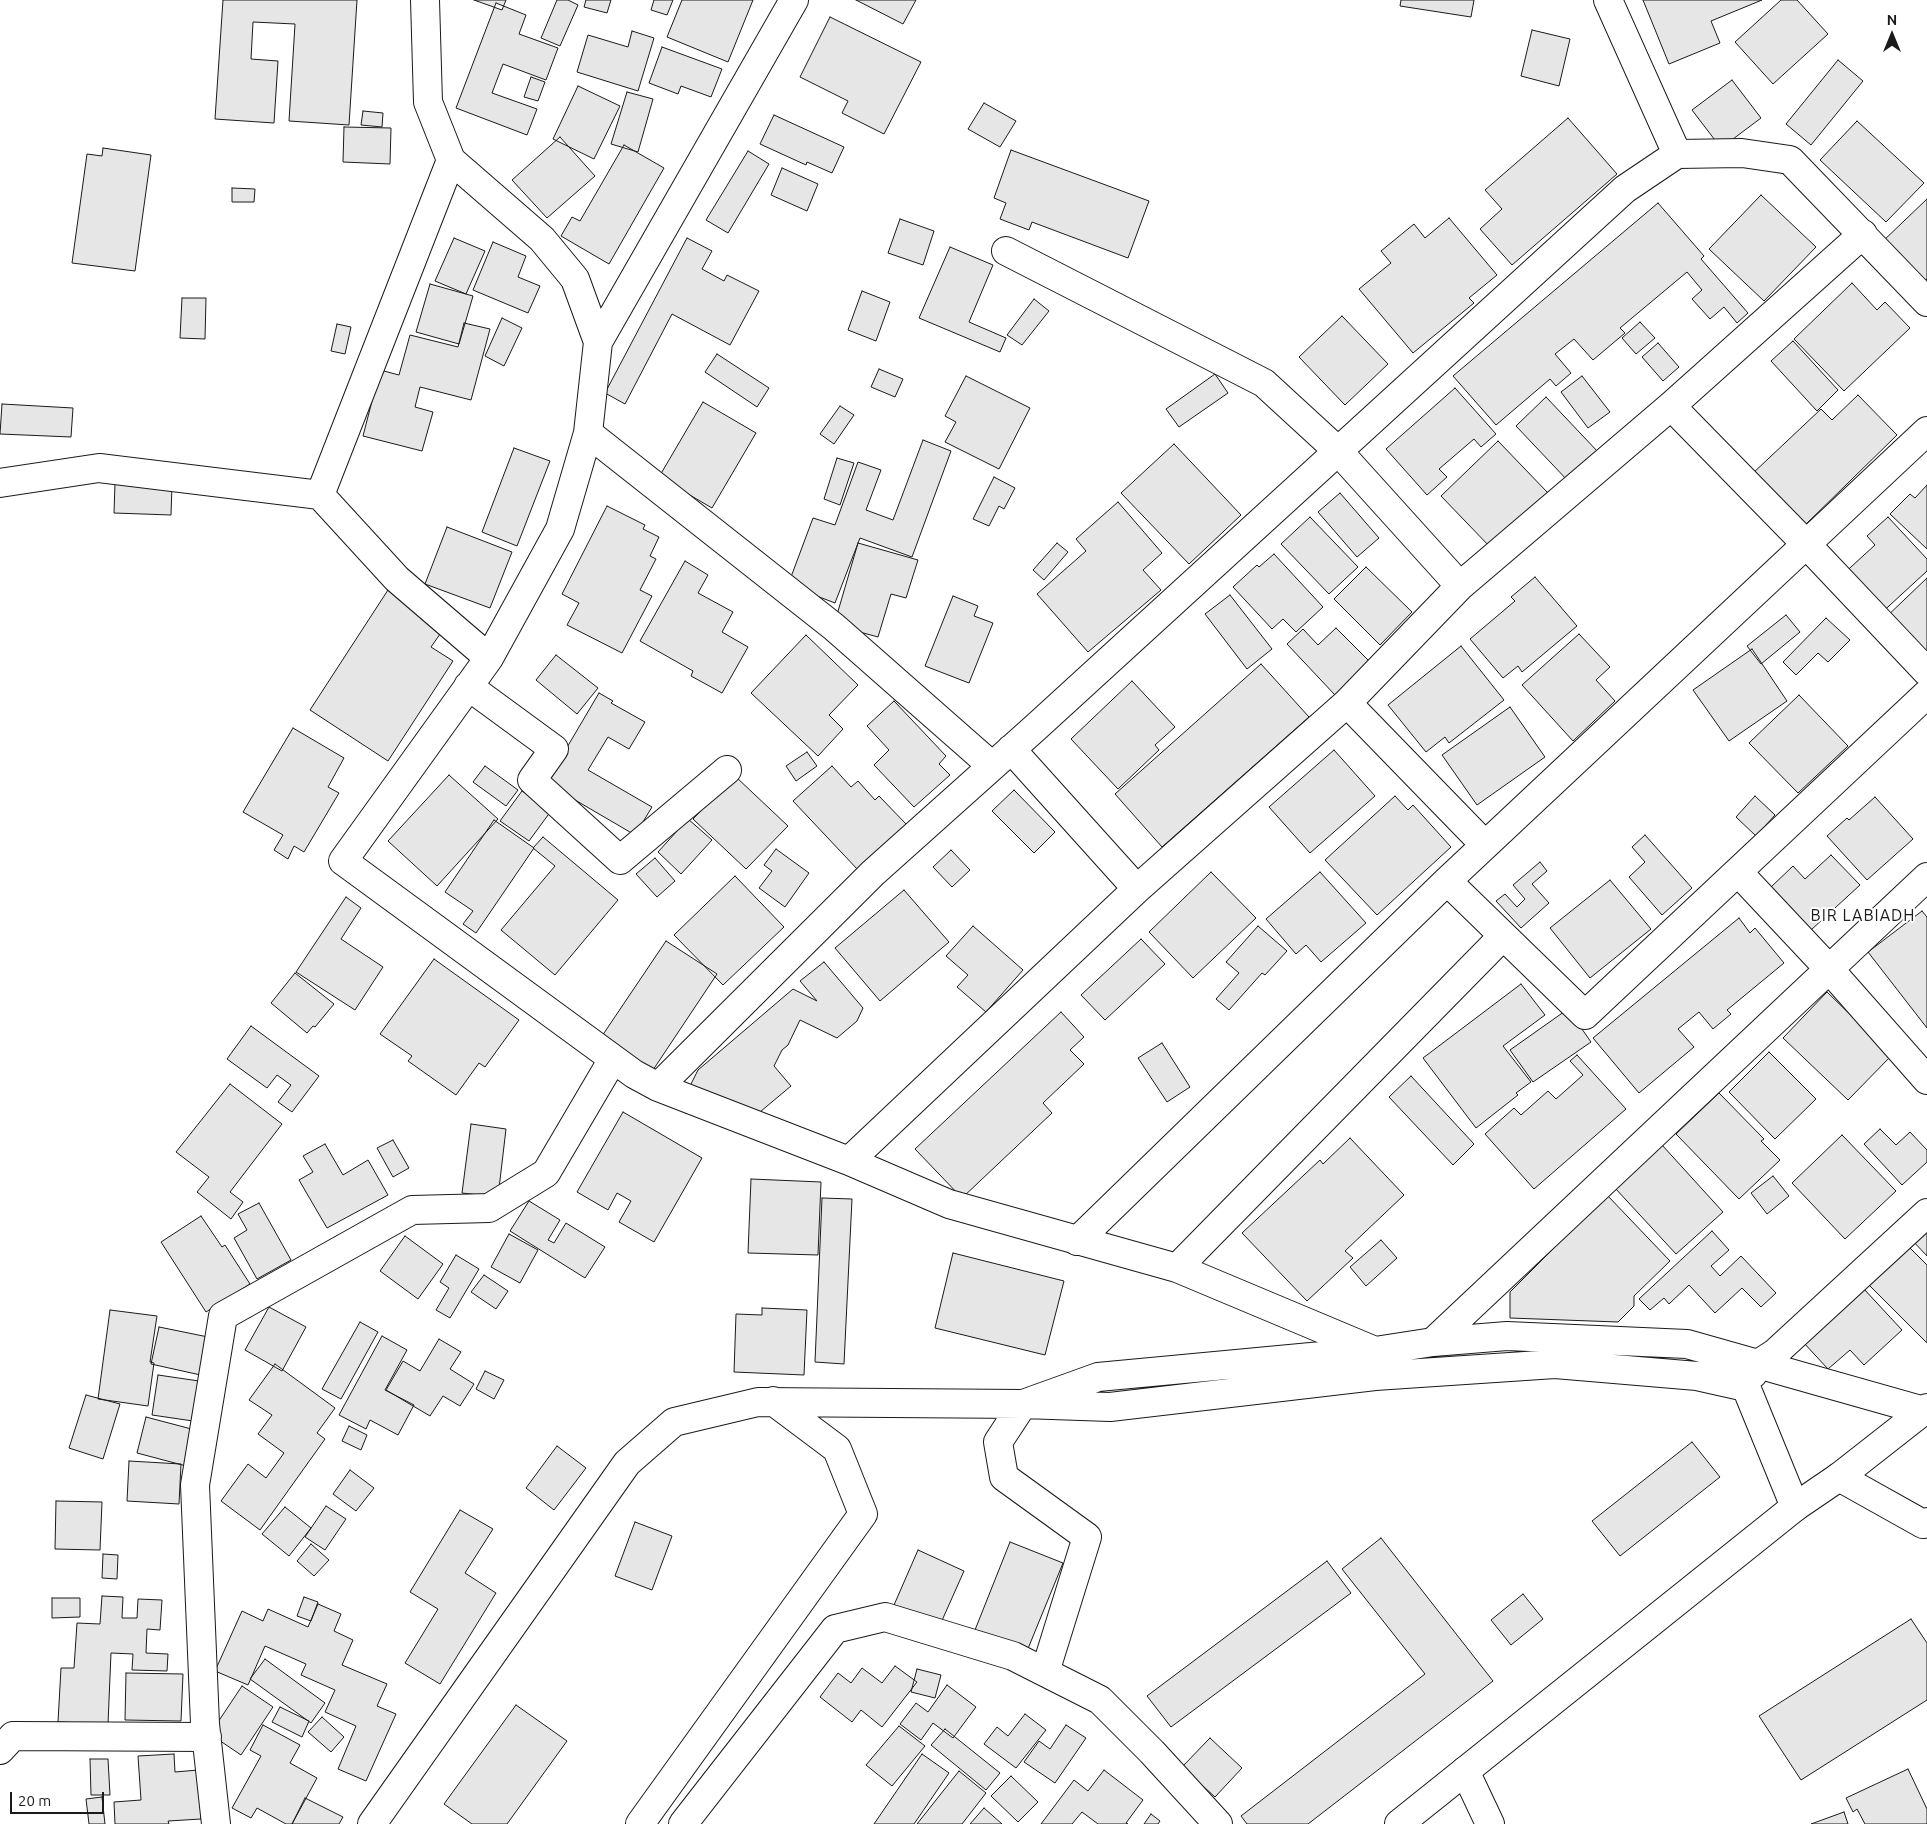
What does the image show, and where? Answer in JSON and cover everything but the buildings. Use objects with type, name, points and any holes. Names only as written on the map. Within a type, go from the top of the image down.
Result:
[{"type":"street","points":[[424,0],[428,102],[451,160],[542,239],[575,279],[598,342]]},
{"type":"street","points":[[794,0],[598,342],[588,433],[560,529],[489,658],[343,861],[613,1059],[634,1074],[658,1087],[849,1162],[949,1204],[1177,1268],[1375,1351]]},
{"type":"street","points":[[1608,0],[1677,154]]},
{"type":"street","points":[[658,1087],[873,873],[1002,758],[1625,188],[1677,154],[1742,153],[1790,160],[1927,302]]},
{"type":"street","points":[[320,495],[451,160]]},
{"type":"street","points":[[849,1162],[1137,889],[1348,703],[1460,586],[1671,406],[1863,234]]},
{"type":"street","points":[[1006,251],[1264,383],[1338,451],[1460,586]]},
{"type":"street","points":[[1671,406],[1806,544],[1927,672]]},
{"type":"street","points":[[1077,1241],[1447,881],[1927,431]]},
{"type":"street","points":[[588,433],[1002,758],[1137,889]]},
{"type":"street","points":[[0,483],[98,468],[320,495],[397,578],[489,658]]},
{"type":"street","points":[[468,686],[554,748],[532,780],[620,860],[728,770]]},
{"type":"street","points":[[1447,881],[1585,1016],[1927,694]]},
{"type":"street","points":[[1348,703],[1485,846]]},
{"type":"street","points":[[1738,872],[1830,970],[1927,1080]]},
{"type":"street","points":[[1432,1342],[1927,877]]},
{"type":"street","points":[[1177,1268],[1503,936]]},
{"type":"street","points":[[222,1819],[207,1736],[196,1485],[222,1316],[412,1210],[489,1208],[546,1174],[613,1059]]},
{"type":"street","points":[[1752,1376],[1774,1353],[1927,1213]]},
{"type":"street","points":[[1045,1672],[1087,1537],[1004,1477],[998,1442],[1023,1404],[1098,1377],[1375,1351],[1432,1342],[1507,1336],[1686,1344],[1752,1376],[1795,1507]]},
{"type":"street","points":[[372,1824],[627,1463],[674,1422],[758,1402],[773,1401],[1110,1407],[1375,1376],[1555,1364],[1697,1376],[1752,1376],[1925,1409]]},
{"type":"street","points":[[640,1824],[863,1514],[837,1449],[773,1401]]},
{"type":"street","points":[[1399,1824],[1795,1507],[1839,1477],[1925,1409]]},
{"type":"street","points":[[1839,1477],[1923,1524],[1927,1522]]},
{"type":"street","points":[[683,1824],[834,1629],[885,1617],[1013,1656],[1100,1700],[1152,1752],[1218,1824]]},
{"type":"street","points":[[0,1750],[13,1736],[207,1736]]},
{"type":"street","points":[[1465,1771],[1490,1824]]},
{"type":"district","name":"BIR LABIADH","points":[[1863,916]]}]
